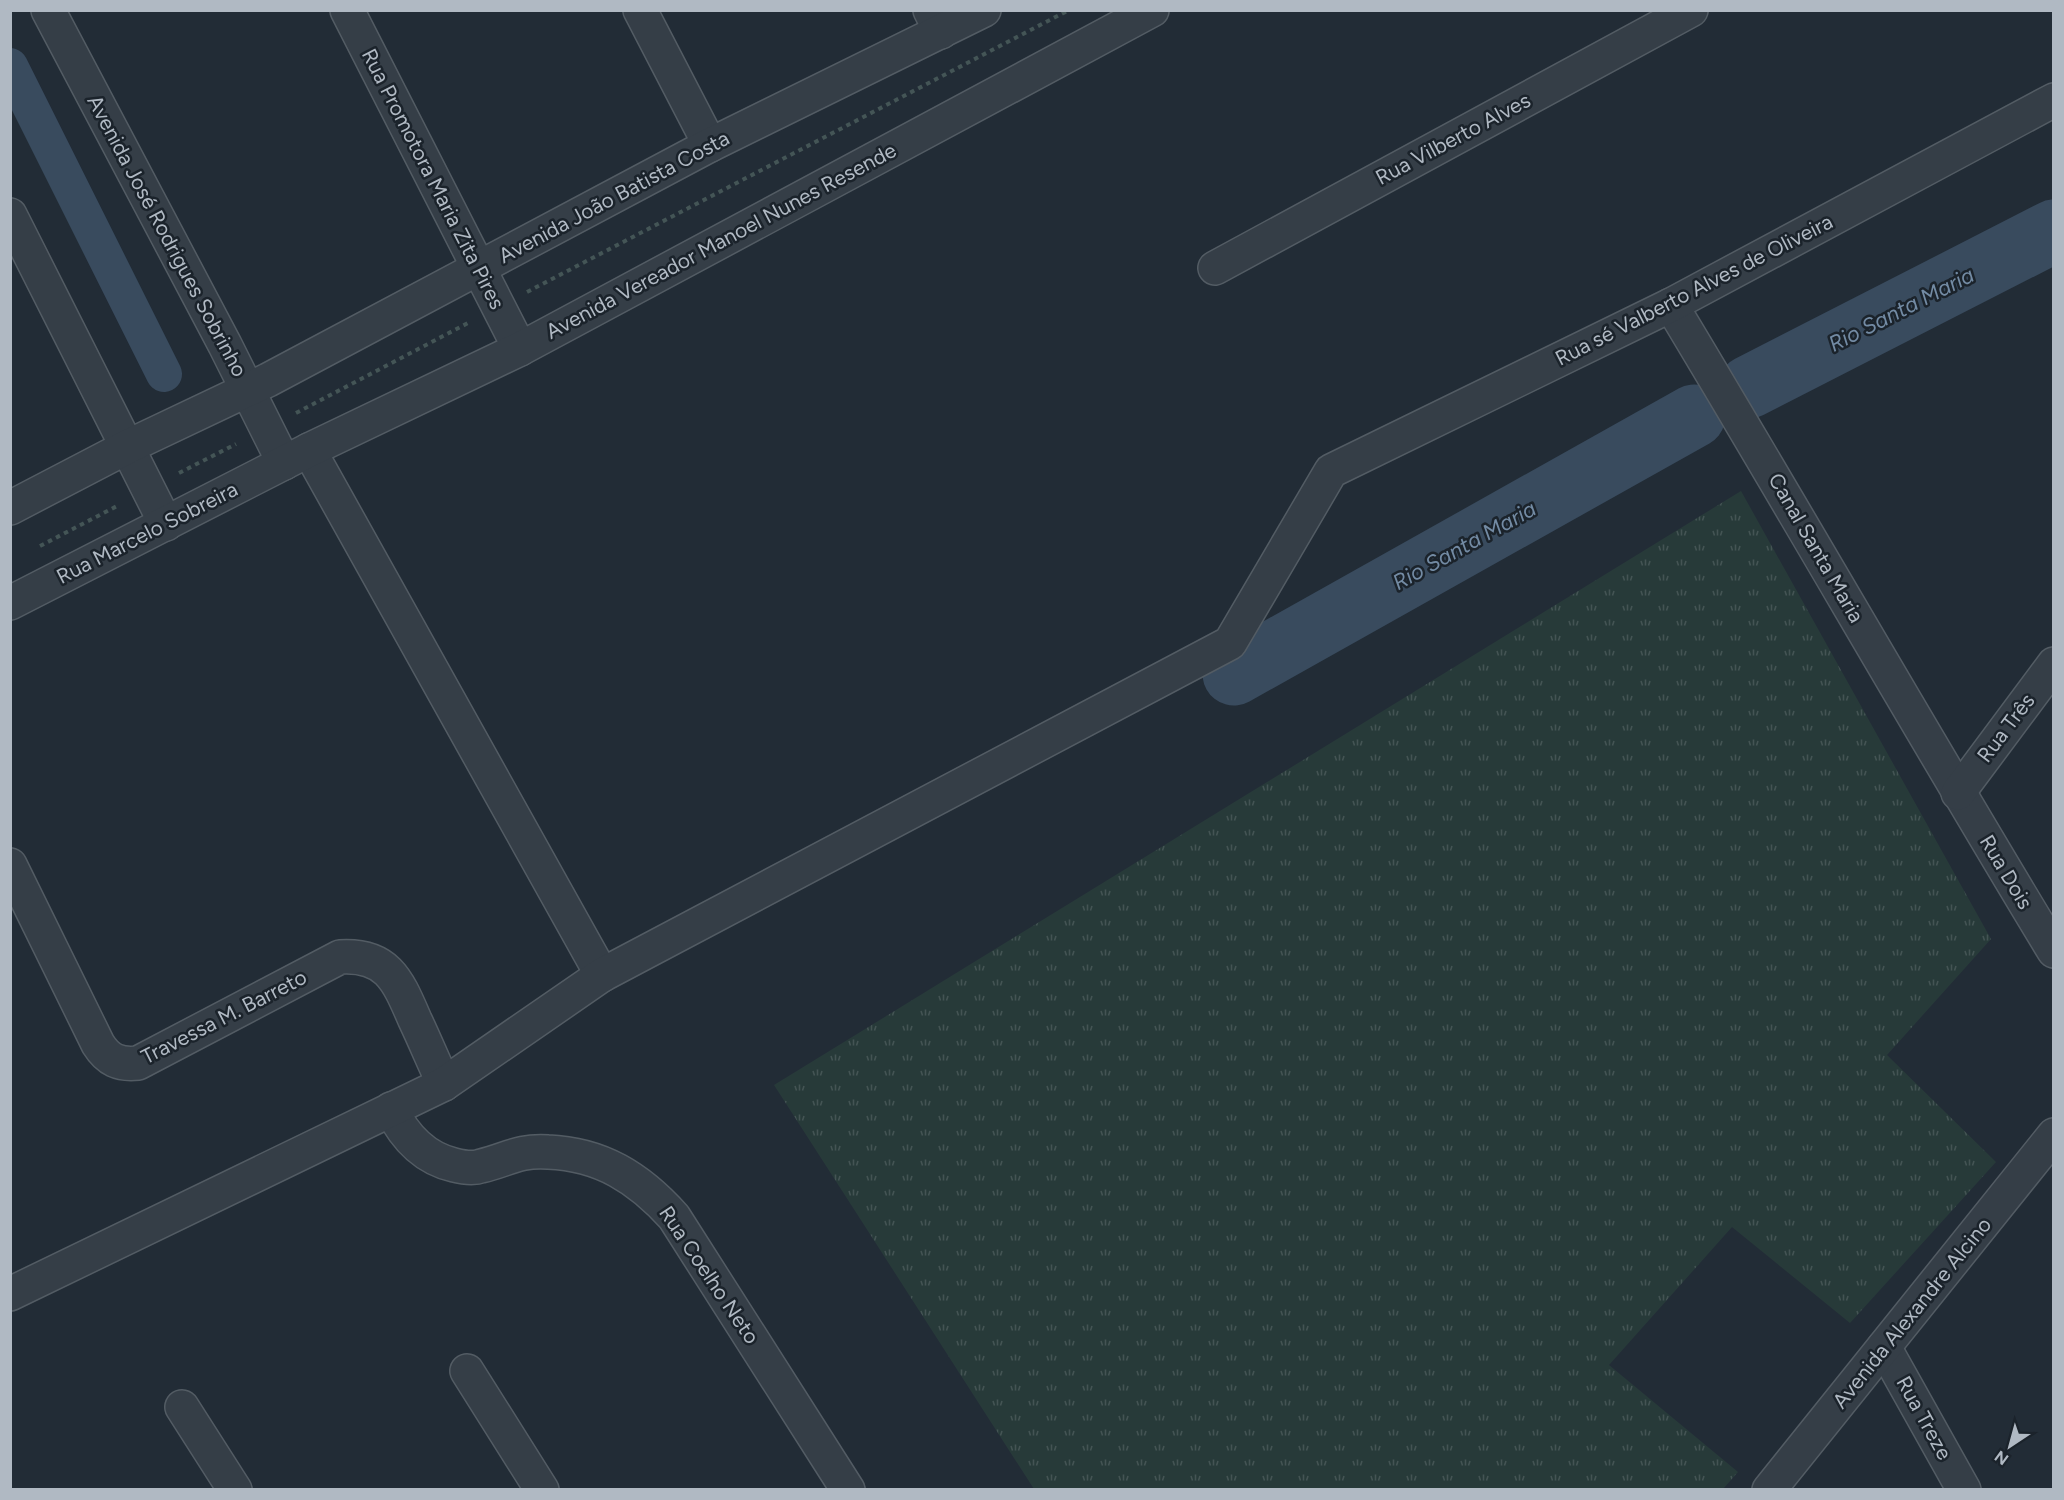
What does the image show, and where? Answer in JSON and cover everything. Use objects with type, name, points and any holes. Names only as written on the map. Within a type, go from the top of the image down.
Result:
[{"type":"street","name":"Avenida José Rodrigues Sobrinho","points":[[48,10],[267,428],[297,457],[602,975]]},
{"type":"street","name":"Rua Promotora Maria Zita Pires","points":[[346,10],[520,349]]},
{"type":"street","points":[[640,10],[710,145]]},
{"type":"street","name":"Avenida João Batista Costa","points":[[248,389],[710,145],[935,21],[984,10]]},
{"type":"street","name":"Avenida Vereador Manoel Nunes Resende","points":[[297,457],[520,349],[1152,10]]},
{"type":"street","name":"Rua Vilberto Alves","points":[[1215,268],[1691,10]]},
{"type":"street","name":"Rua sé Valberto Alves de Oliveira","points":[[602,975],[1230,643],[1331,471],[1671,305],[2054,100]]},
{"type":"street","points":[[10,215],[165,524]]},
{"type":"street","name":"Canal Santa Maria","points":[[1671,305],[1758,449],[1958,793]]},
{"type":"street","points":[[10,508],[127,447],[248,389]]},
{"type":"street","name":"Rua Marcelo Sobreira","points":[[10,603],[297,457]]},
{"type":"street","name":"Rua Três","points":[[1958,793],[2054,664]]},
{"type":"street","name":"Rua Dois","points":[[1958,793],[2054,951]]},
{"type":"street","name":"Travessa M. Barreto","points":[[10,865],[98,1044],[109,1058],[122,1064],[138,1063],[340,957],[352,956],[375,962],[394,977],[444,1084]]},
{"type":"street","points":[[10,1294],[444,1084],[602,975]]},
{"type":"street","name":"Rua Coelho Neto","points":[[391,1109],[409,1139],[422,1150],[448,1163],[462,1167],[479,1167],[517,1153],[545,1151],[567,1153],[617,1169],[642,1185],[674,1217],[848,1490]]},
{"type":"street","name":"Avenida Alexandre Alcino","points":[[1769,1490],[2054,1135]]},
{"type":"street","name":"Rua Treze","points":[[1884,1347],[1964,1490]]},
{"type":"street","points":[[467,1371],[542,1490]]},
{"type":"street","points":[[182,1407],[235,1490]]},
{"type":"path","points":[[32,550],[1069,10]]},
{"type":"green space","points":[[1741,491],[1991,939],[1887,1055],[1996,1162],[1850,1323],[1732,1227],[1609,1365],[1738,1472],[1723,1489],[1034,1489],[774,1085]]},
{"type":"waterway","points":[[10,66],[164,374]]},
{"type":"waterway","name":"Rio Santa Maria","points":[[1749,387],[2054,231]]},
{"type":"waterway","name":"Rio Santa Maria","points":[[1234,674],[1694,416]]}]
